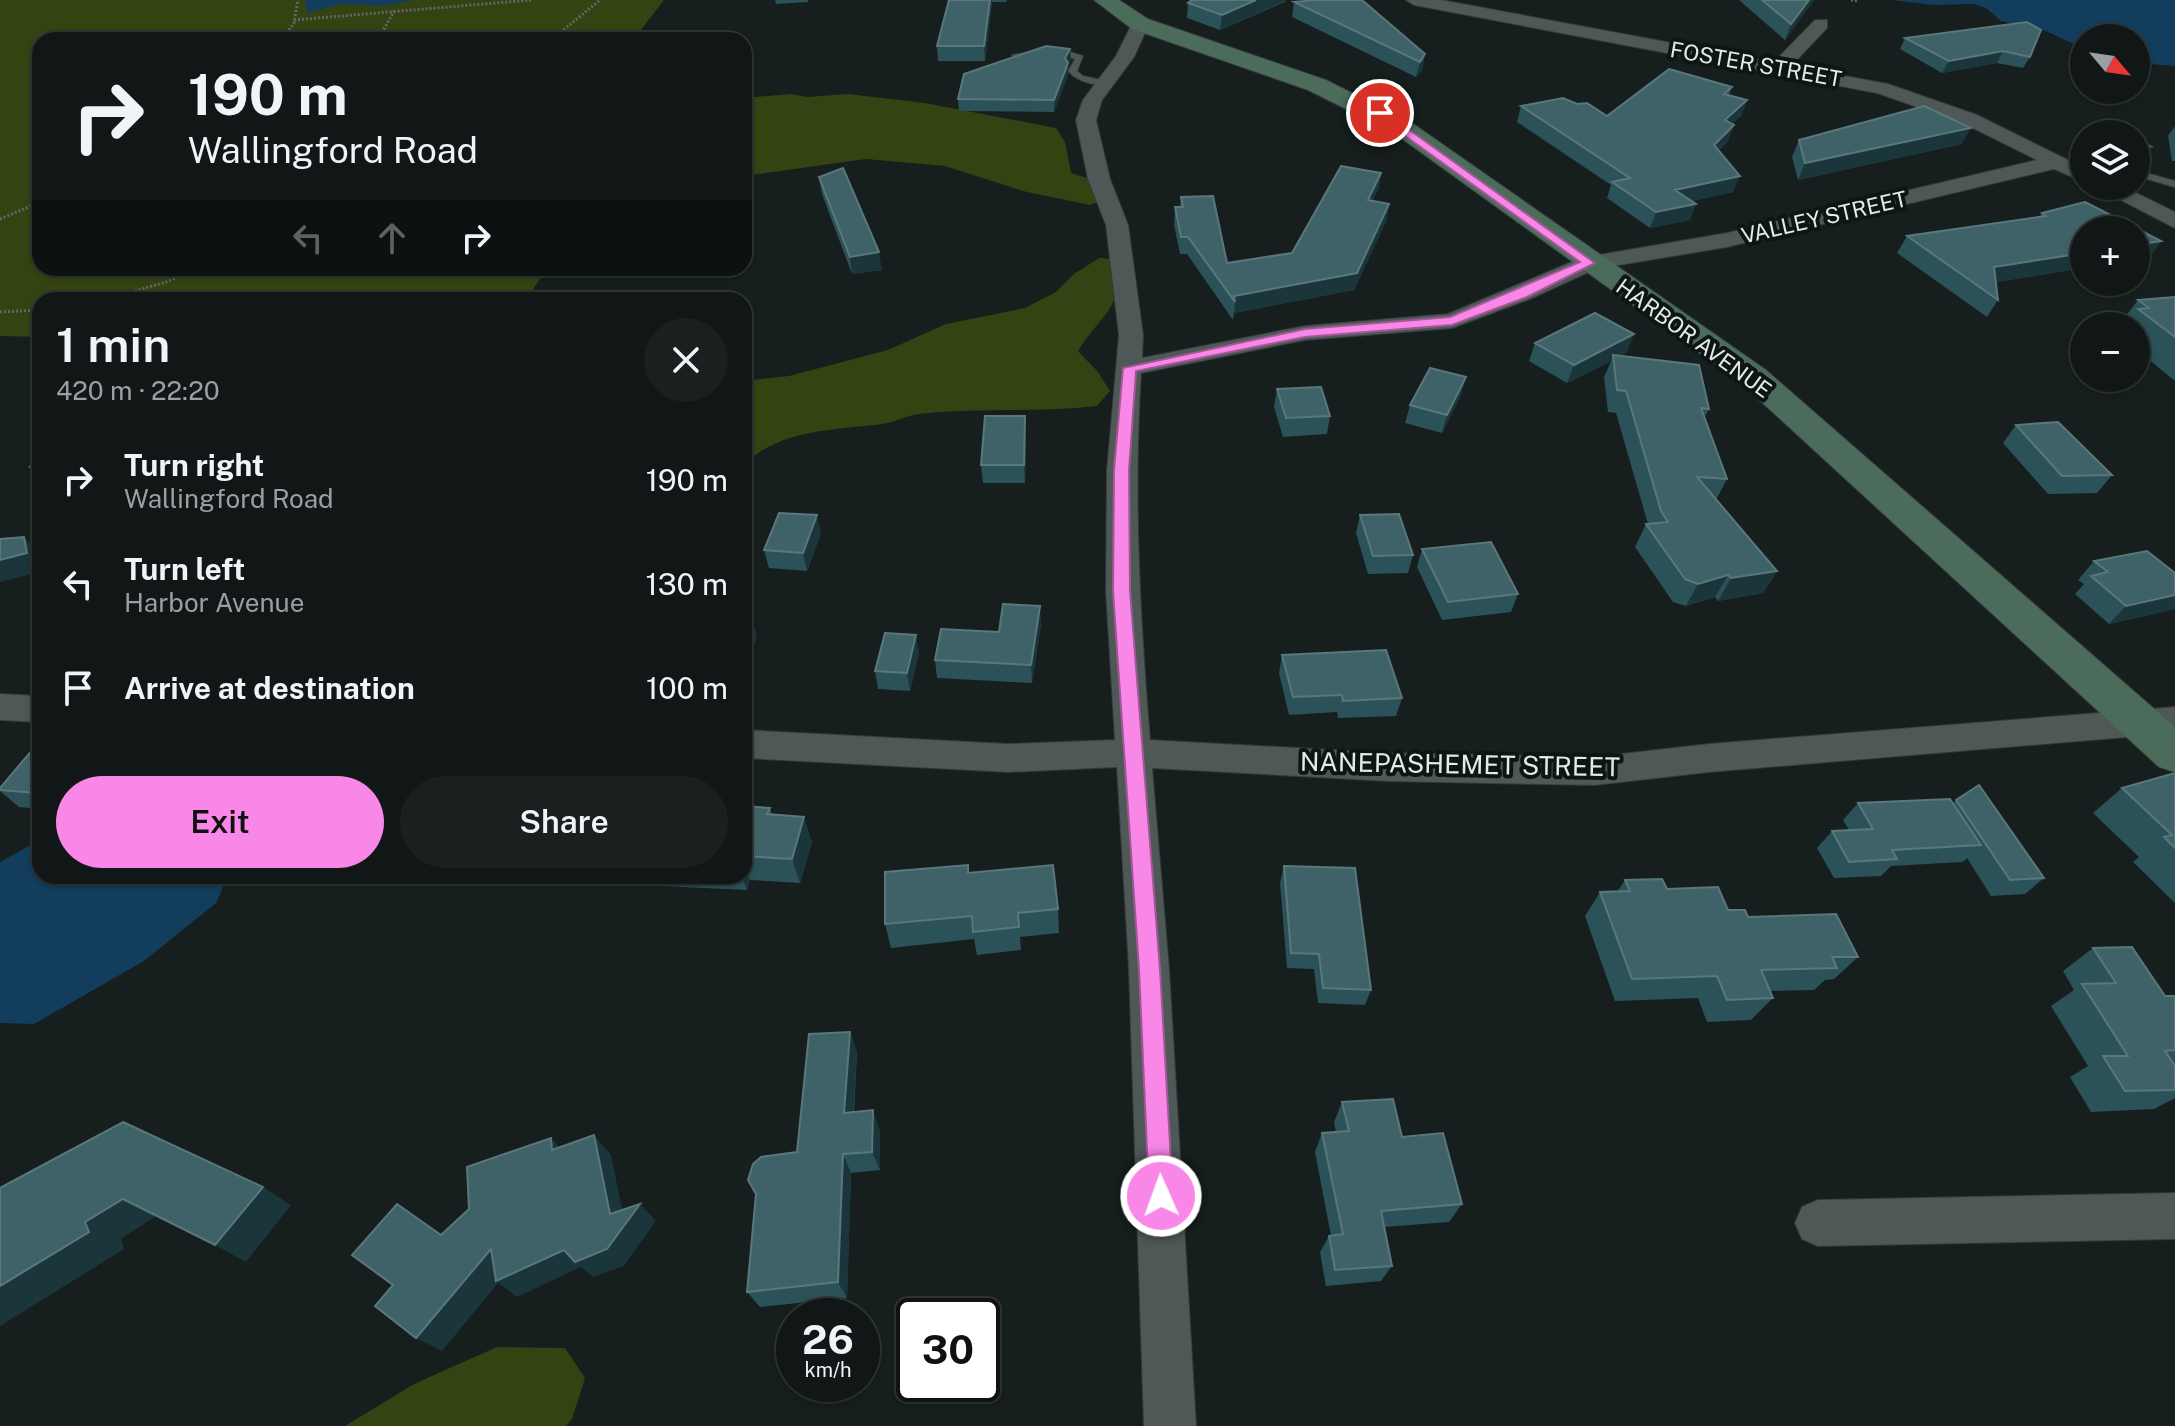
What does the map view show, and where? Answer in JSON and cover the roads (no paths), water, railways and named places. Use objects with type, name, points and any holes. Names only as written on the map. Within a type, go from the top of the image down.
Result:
[{"type":"main road","name":"HARBOR AVENUE","points":[[1105,0],[1140,24],[1317,85],[1380,113],[1754,377],[2158,722],[2175,754]]},
{"type":"street","name":"FOSTER STREET","points":[[1414,0],[1780,67],[1908,96],[1970,119],[2070,168]]},
{"type":"street","points":[[1140,24],[1125,57],[1093,100],[1086,120],[1099,179],[1120,238],[1129,306],[1130,368],[1121,470],[1122,591],[1149,969],[1170,1426]]},
{"type":"street","points":[[1780,67],[1821,24]]},
{"type":"street","name":"VALLEY STREET","points":[[1130,368],[1305,333],[1452,321],[1522,294],[1589,263],[1727,240],[2057,162]]},
{"type":"street","points":[[2133,200],[2175,221]]},
{"type":"street","points":[[0,707],[32,709]]},
{"type":"street","name":"NANEPASHEMET STREET","points":[[752,744],[1008,758],[1133,753],[1388,767],[1595,771],[1709,758],[2158,722]]},
{"type":"street","points":[[1818,1223],[2175,1216]]},
{"type":"lane","points":[[1016,55],[1055,50],[1072,53],[1080,58],[1072,71],[1080,78],[1107,82]]},
{"type":"lane","points":[[2150,177],[2175,184]]},
{"type":"water","points":[[305,0],[413,0],[384,6],[342,4],[307,13]]},
{"type":"water","points":[[1892,0],[2175,0],[2175,66],[2150,64],[2150,24],[2070,24],[2070,42],[2046,31],[2001,21],[1986,8],[1973,4],[1934,5]]},
{"type":"water","points":[[32,844],[32,884],[224,884],[216,903],[144,961],[34,1024],[0,1023],[0,862]]}]
